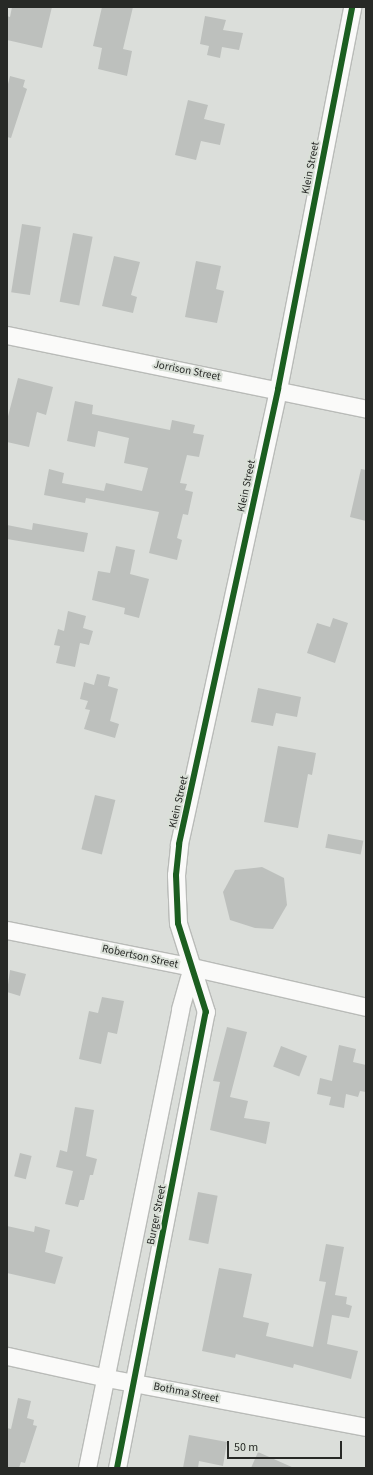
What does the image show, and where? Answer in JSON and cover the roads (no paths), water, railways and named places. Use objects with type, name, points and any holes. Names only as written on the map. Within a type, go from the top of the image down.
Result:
[{"type":"street","name":"Klein Street","points":[[192,967],[180,937],[176,902],[179,844],[278,389],[352,7]]},
{"type":"street","name":"Jorrison Street","points":[[7,335],[278,389],[366,409]]},
{"type":"street","name":"Robertson Street","points":[[7,930],[192,967],[366,1006]]},
{"type":"street","name":"Burger Street","points":[[87,1468],[107,1378],[180,1009],[192,967]]},
{"type":"street","name":"Burger Street","points":[[117,1468],[135,1383],[206,1012],[192,967]]},
{"type":"street","name":"Bothma Street","points":[[7,1356],[107,1378],[366,1428]]}]
